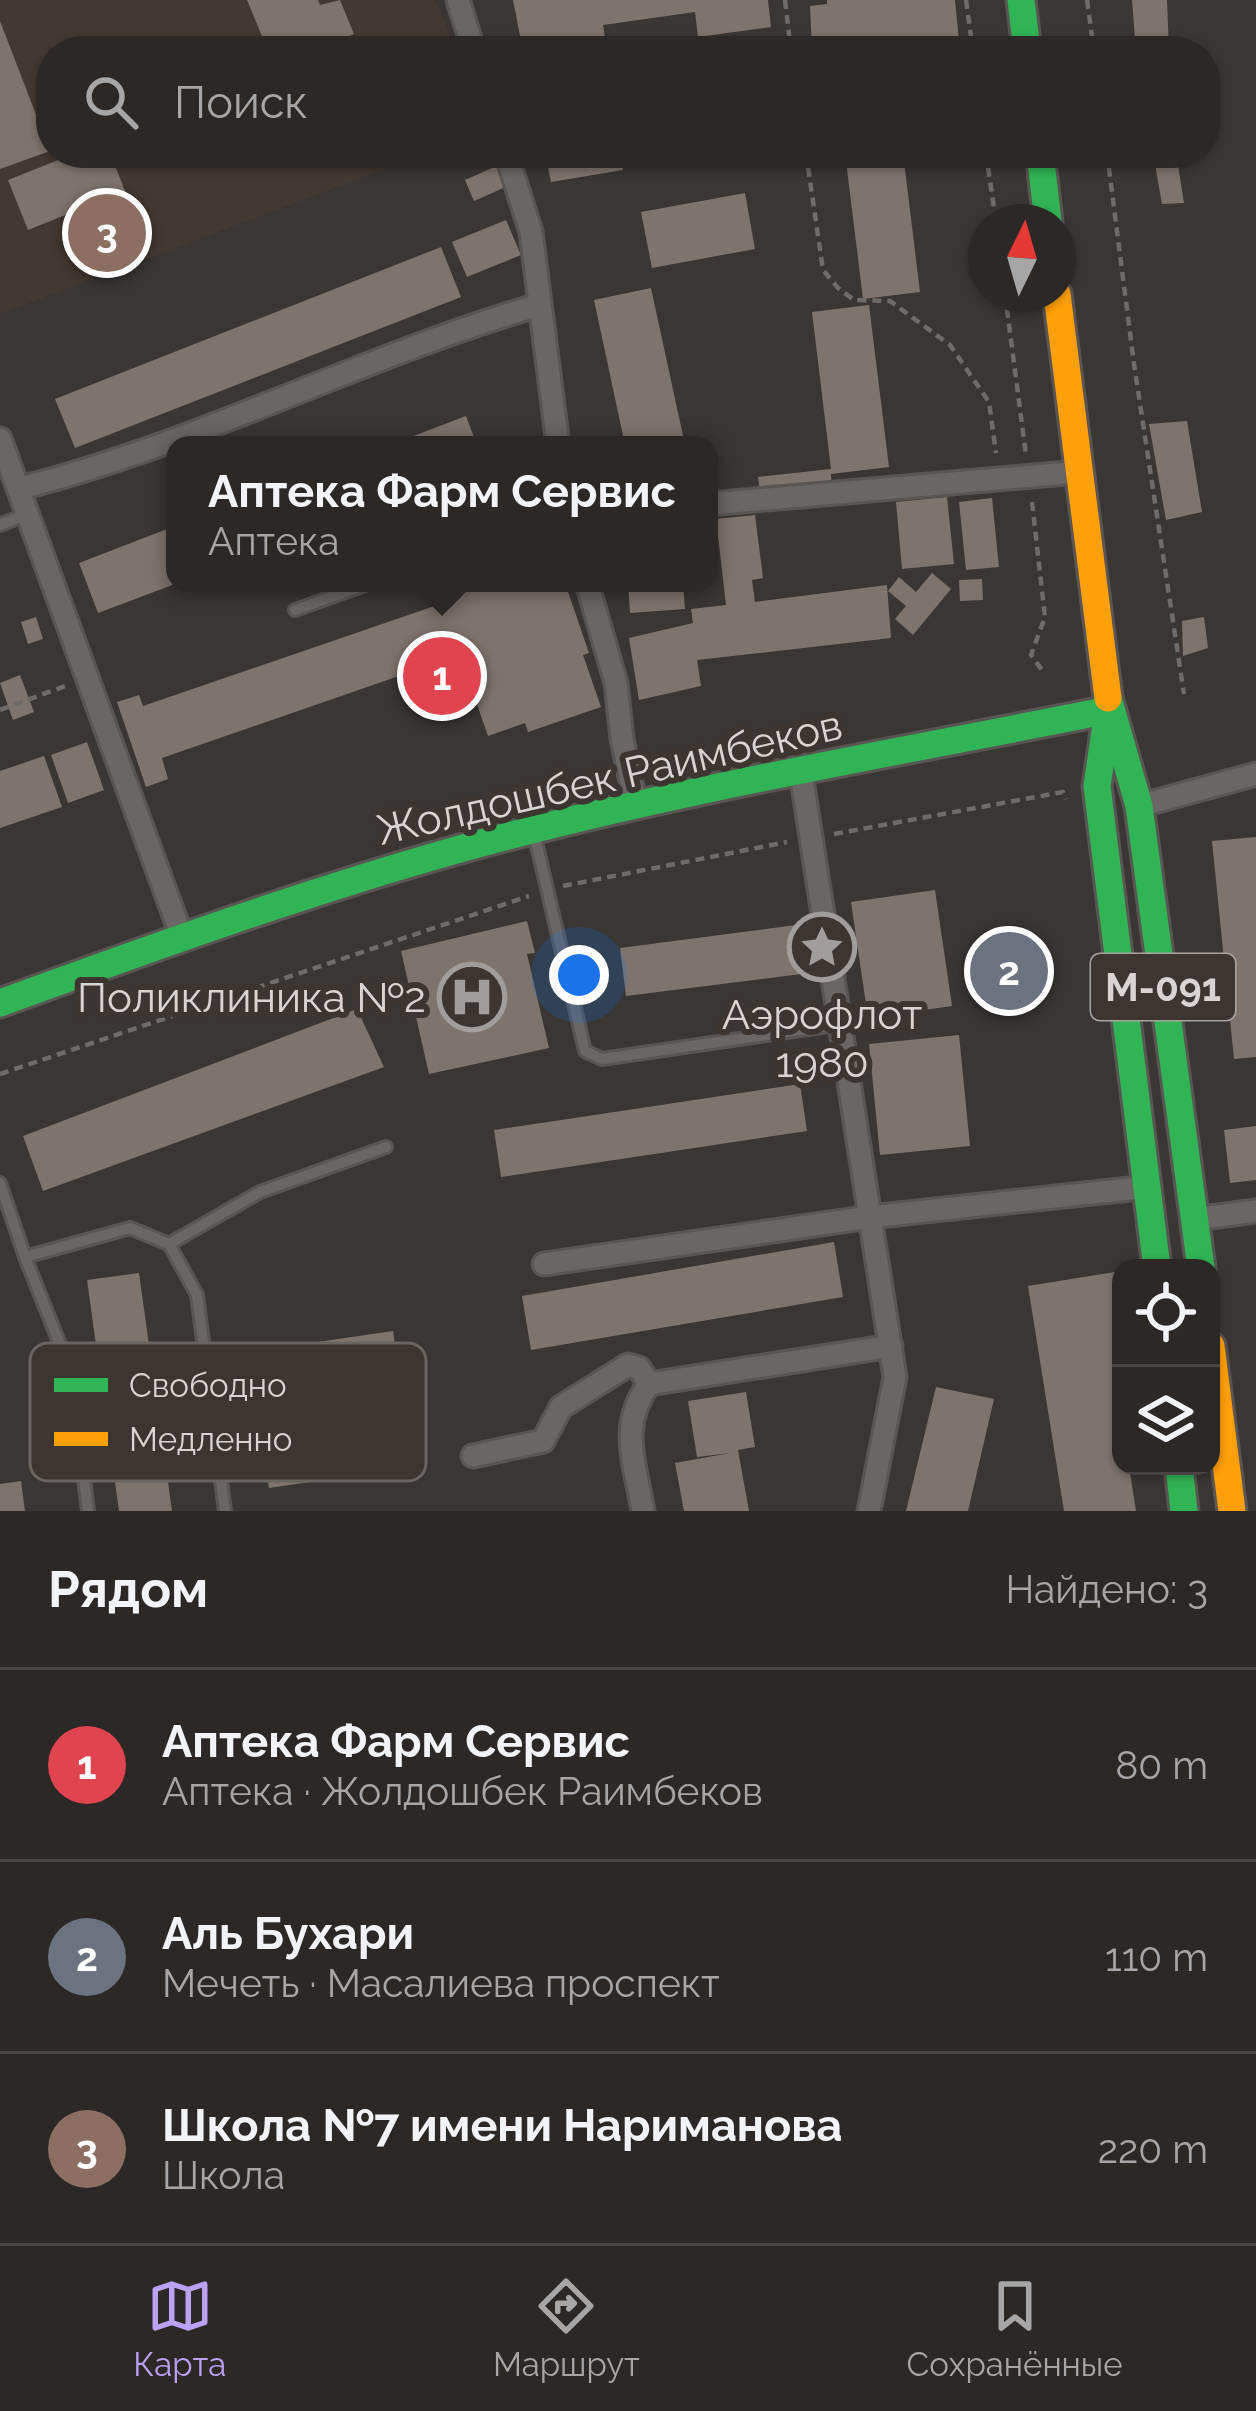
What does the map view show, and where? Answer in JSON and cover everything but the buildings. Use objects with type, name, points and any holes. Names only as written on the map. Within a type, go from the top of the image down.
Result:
[{"type":"main road","points":[[1021,0],[1025,36]]},
{"type":"main road","points":[[1042,168],[1046,204]]},
{"type":"main road","name":"М-091","points":[[1059,312],[1108,710],[1136,784],[1200,1259]]},
{"type":"main road","name":"М-091","points":[[1108,710],[1097,786],[1156,1259]]},
{"type":"main road","name":"Жолдошбек Раимбеков","points":[[0,1003],[357,880],[533,830],[1108,710]]},
{"type":"main road","points":[[1214,1367],[1232,1511]]},
{"type":"main road","points":[[1180,1475],[1184,1511]]},
{"type":"street","points":[[458,0],[469,36]]},
{"type":"street","points":[[511,168],[531,232],[558,436]]},
{"type":"street","points":[[184,436],[443,335],[539,304]]},
{"type":"street","points":[[0,439],[182,937]]},
{"type":"street","points":[[21,488],[166,442]]},
{"type":"street","points":[[718,503],[1079,472]]},
{"type":"street","points":[[590,592],[616,683],[636,805]]},
{"type":"street","points":[[801,773],[895,1377],[868,1511]]},
{"type":"street","points":[[1139,806],[1256,774]]},
{"type":"street","points":[[544,1264],[870,1217],[1148,1187]]},
{"type":"street","points":[[1195,1220],[1256,1210]]},
{"type":"street","points":[[643,1511],[628,1427],[635,1402],[649,1384],[891,1346]]},
{"type":"street","points":[[473,1456],[543,1441],[561,1407],[628,1365],[639,1368],[649,1384]]},
{"type":"lane","points":[[0,525],[30,513]]},
{"type":"lane","points":[[295,610],[346,592]]},
{"type":"lane","points":[[533,830],[585,1051],[602,1059],[842,1024]]},
{"type":"lane","points":[[169,1244],[260,1192],[386,1147]]},
{"type":"lane","points":[[0,1183],[59,1343]]},
{"type":"lane","points":[[25,1257],[130,1228],[169,1244],[197,1295],[203,1343]]},
{"type":"lane","points":[[84,1481],[88,1511]]},
{"type":"lane","points":[[221,1481],[225,1511]]},
{"type":"path","points":[[784,0],[789,36]]},
{"type":"path","points":[[966,0],[971,36]]},
{"type":"path","points":[[1088,0],[1092,36]]},
{"type":"path","points":[[808,168],[823,270],[854,300],[890,301],[950,344],[989,402],[1000,482]]},
{"type":"path","points":[[988,168],[993,204]]},
{"type":"path","points":[[1109,168],[1184,694]]},
{"type":"path","points":[[1039,638],[1030,655],[1042,670]]},
{"type":"path","points":[[0,710],[88,678]]},
{"type":"path","points":[[0,1074],[548,889],[1063,792]]},
{"type":"shaded area","points":[[0,0],[435,0],[451,36],[36,36],[36,168],[387,168],[0,314]]},
{"type":"traffic: fast","points":[[1021,0],[1025,36]]},
{"type":"traffic: fast","points":[[1042,168],[1046,204]]},
{"type":"traffic: fast","points":[[1108,698],[1139,806],[1200,1259]]},
{"type":"traffic: fast","points":[[0,1003],[290,901],[546,826],[1109,710]]},
{"type":"traffic: fast","points":[[1107,718],[1097,786],[1156,1259]]},
{"type":"traffic: fast","points":[[1180,1475],[1184,1511]]},
{"type":"traffic: slow","points":[[1059,312],[1108,698]]},
{"type":"traffic: slow","points":[[1214,1367],[1232,1511]]},
{"type":"place","name":"Школа №7 имени Нариманова","points":[[107,233]]},
{"type":"place","name":"Аптека Фарм Сервис","points":[[442,676]]},
{"type":"place","name":"Аэрофлот 1980","points":[[822,947]]},
{"type":"place","name":"Аль Бухари","points":[[1009,971]]},
{"type":"place","name":"Поликлиника №2","points":[[472,997]]}]
